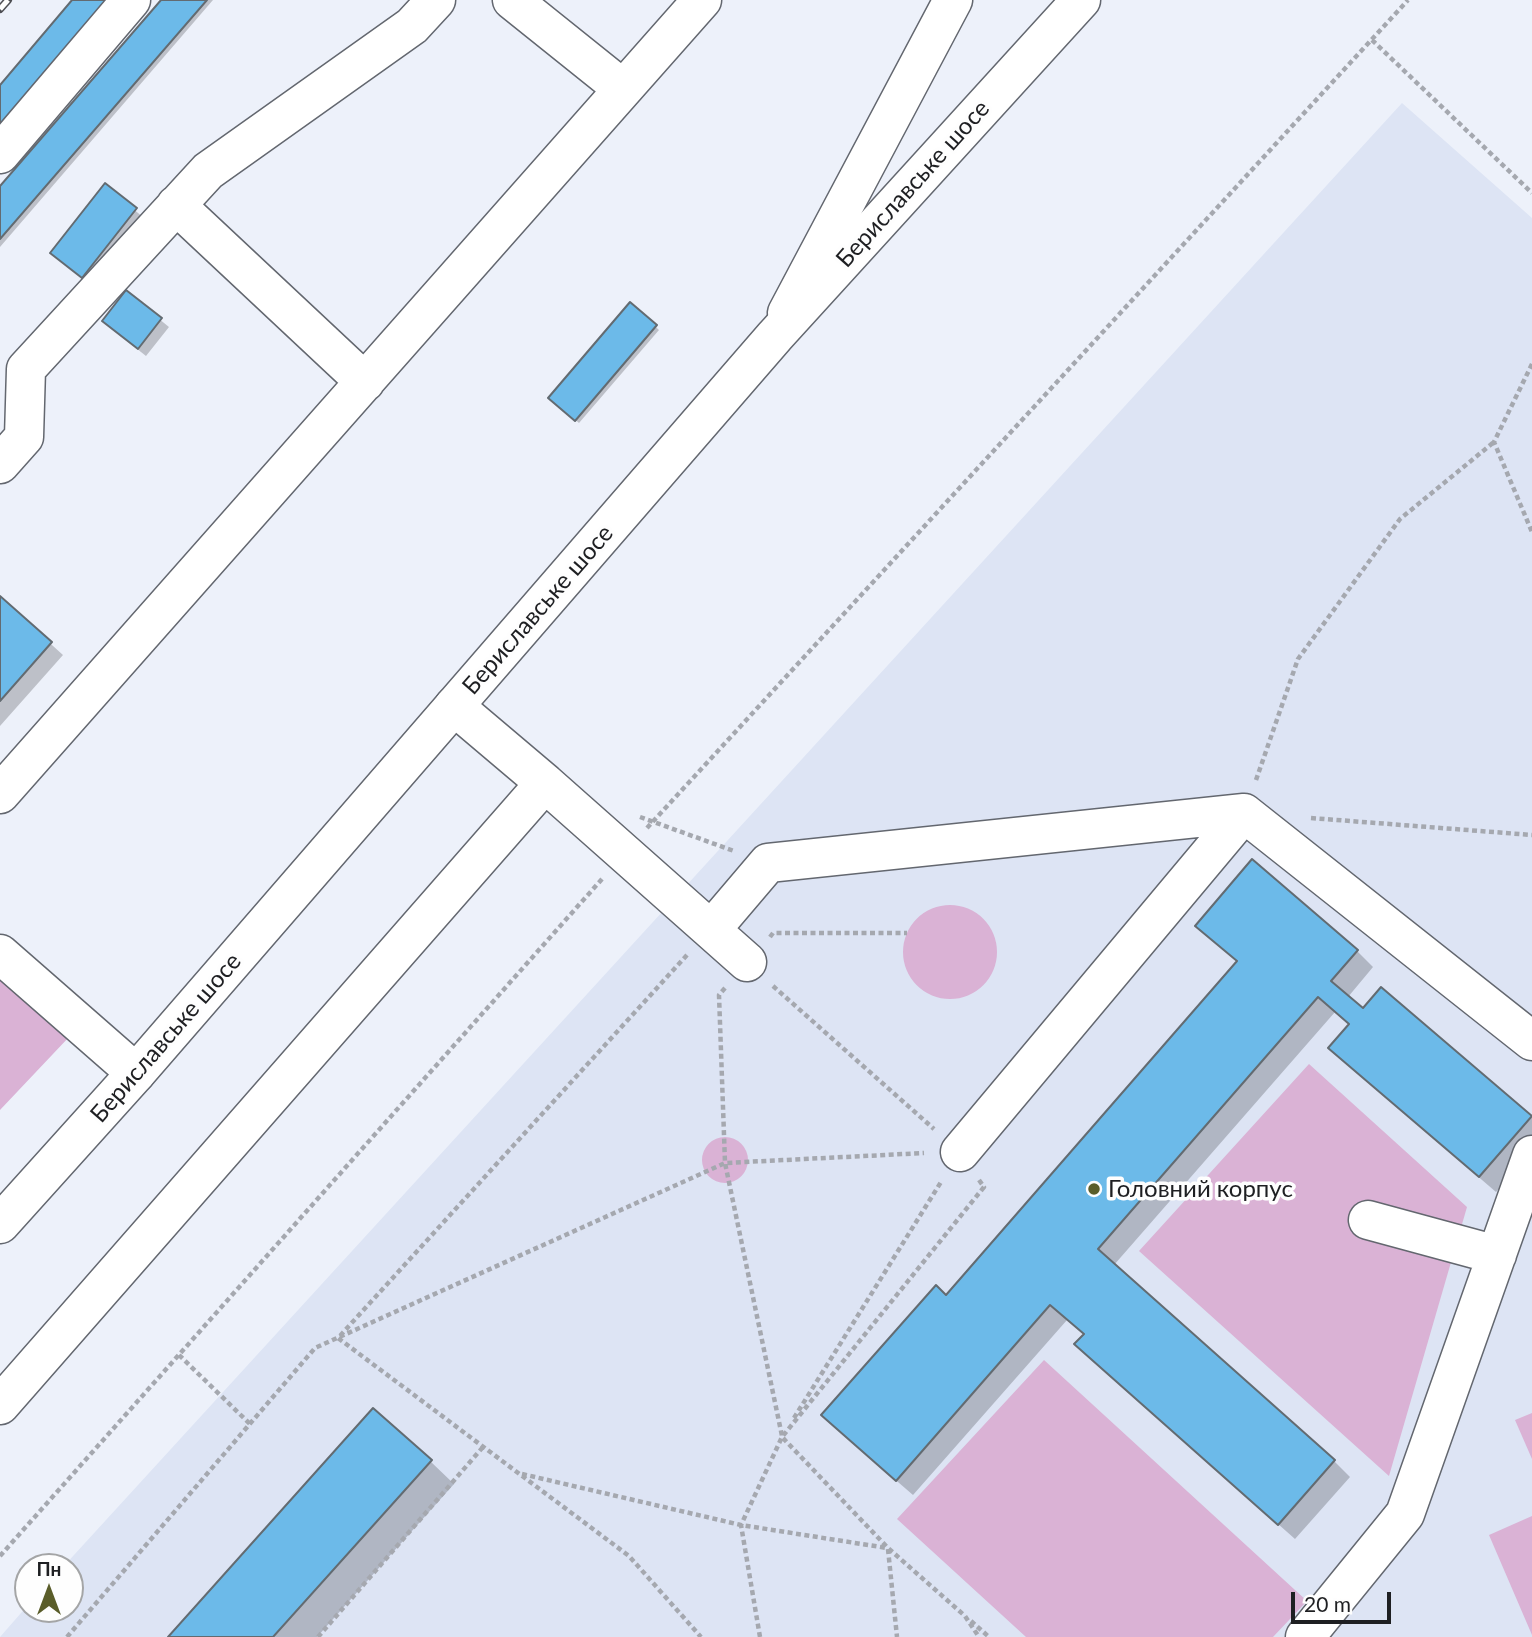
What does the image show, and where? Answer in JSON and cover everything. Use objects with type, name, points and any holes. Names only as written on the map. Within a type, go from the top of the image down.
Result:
[{"type":"main road","points":[[0,154],[131,0]]},
{"type":"main road","points":[[0,464],[24,436],[26,369],[208,170],[412,26],[436,0]]},
{"type":"main road","points":[[512,0],[623,89]]},
{"type":"main road","points":[[0,794],[702,0]]},
{"type":"main road","points":[[775,336],[953,0]]},
{"type":"main road","name":"Бериславське шосе","points":[[0,1224],[136,1073],[775,336],[1081,0]]},
{"type":"main road","points":[[176,205],[365,382]]},
{"type":"main road","points":[[454,706],[747,962]]},
{"type":"main road","points":[[0,1405],[545,783]]},
{"type":"main road","points":[[960,1152],[1244,813]]},
{"type":"main road","points":[[710,930],[768,863],[1244,813],[1532,1041]]},
{"type":"main road","points":[[0,954],[136,1073]]},
{"type":"main road","points":[[1305,1637],[1405,1514],[1532,1155]]},
{"type":"main road","points":[[1367,1220],[1497,1255]]},
{"type":"path","points":[[0,1556],[653,822],[1408,0]]},
{"type":"path","points":[[1372,40],[1532,193]]},
{"type":"path","points":[[1244,813],[1298,659],[1401,519],[1494,442],[1532,364]]},
{"type":"path","points":[[1494,442],[1532,532]]},
{"type":"path","points":[[629,813],[768,863]]},
{"type":"path","points":[[1311,818],[1532,835]]},
{"type":"path","points":[[338,1338],[710,930]]},
{"type":"path","points":[[907,933],[773,933],[719,995],[725,1163],[782,1437],[888,1548],[989,1637]]},
{"type":"path","points":[[747,962],[960,1152]]},
{"type":"path","points":[[67,1637],[315,1348],[725,1163],[960,1152]]},
{"type":"path","points":[[760,1637],[741,1525],[782,1437],[960,1152]]},
{"type":"path","points":[[782,1437],[984,1187]]},
{"type":"path","points":[[338,1338],[629,1556],[701,1637]]},
{"type":"path","points":[[179,1355],[250,1424]]},
{"type":"path","points":[[318,1637],[483,1447]]},
{"type":"path","points":[[519,1474],[741,1525],[888,1548]]},
{"type":"path","points":[[888,1548],[897,1637]]},
{"type":"path","points":[[965,1616],[979,1637]]},
{"type":"shaded area","points":[[1402,103],[1532,218],[1532,1637],[0,1637],[14,1621],[84,1623],[84,1553],[76,1553]]},
{"type":"shaded area","points":[[950,905],[968,909],[983,919],[993,934],[997,952],[993,970],[983,985],[968,995],[950,999],[932,995],[917,985],[907,970],[903,952],[907,934],[917,919],[932,909]]},
{"type":"shaded area","points":[[0,974],[70,1036],[0,1110]]},
{"type":"shaded area","points":[[1309,1064],[1467,1207],[1389,1476],[1139,1251]]},
{"type":"shaded area","points":[[725,1137],[741,1144],[748,1160],[741,1176],[725,1183],[709,1176],[702,1160],[709,1144]]},
{"type":"shaded area","points":[[1044,1360],[1307,1601],[1273,1637],[1026,1637],[897,1519]]},
{"type":"shaded area","points":[[1532,1413],[1532,1459],[1515,1420]]},
{"type":"shaded area","points":[[1532,1516],[1532,1635],[1489,1535]]},
{"type":"building","points":[[72,0],[112,0],[0,132],[0,85]]},
{"type":"building","points":[[161,0],[207,0],[0,239],[0,186]]},
{"type":"building","points":[[105,183],[137,208],[82,278],[50,253]]},
{"type":"building","points":[[126,290],[162,318],[138,349],[102,321]]},
{"type":"building","points":[[630,302],[657,325],[575,421],[548,398]]},
{"type":"building","points":[[0,596],[52,642],[0,701]]},
{"type":"building","name":"Головний корпус","points":[[1252,859],[1358,950],[1331,981],[1363,1008],[1381,987],[1532,1116],[1479,1177],[1328,1048],[1349,1024],[1318,997],[1098,1249],[1335,1460],[1278,1525],[1074,1344],[1084,1334],[1050,1305],[896,1481],[821,1415],[936,1285],[946,1295],[1237,961],[1195,926]]},
{"type":"building","points":[[373,1408],[432,1460],[273,1637],[168,1637]]},
{"type":"railway","points":[[0,9],[8,0]]},
{"type":"place","name":"Головний корпус","points":[[1094,1189]]}]
